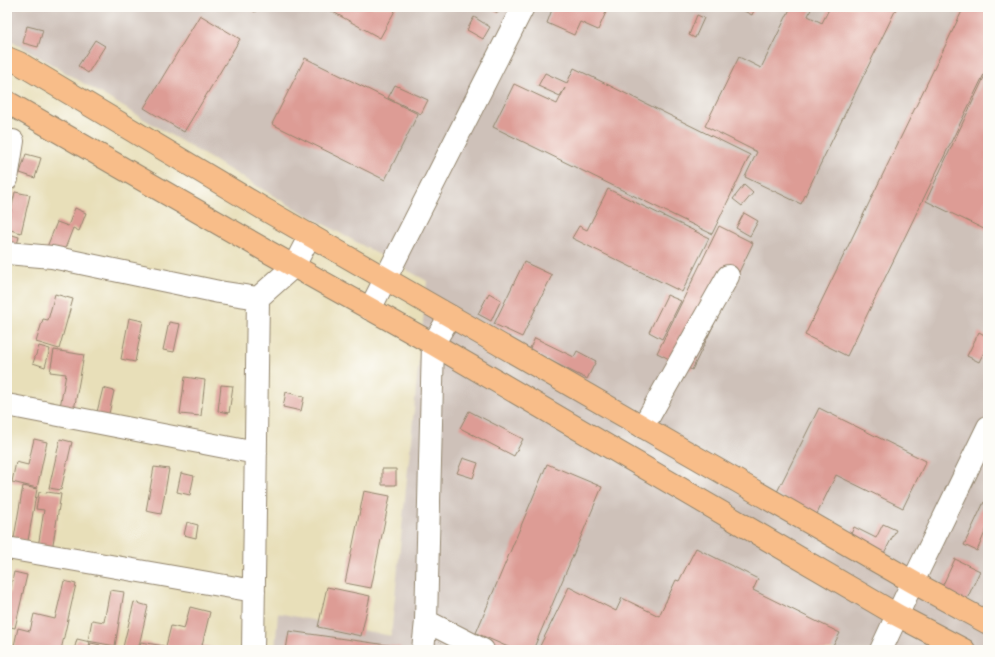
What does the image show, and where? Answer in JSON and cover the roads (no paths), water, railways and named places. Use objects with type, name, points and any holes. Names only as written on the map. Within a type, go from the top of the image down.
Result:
[{"type":"main road","points":[[7,58],[33,71],[450,316],[913,582],[988,623]]},
{"type":"main road","points":[[7,102],[433,344],[898,616],[964,650]]},
{"type":"street","points":[[370,309],[523,7]]},
{"type":"street","points":[[7,179],[13,141]]},
{"type":"street","points":[[253,650],[258,298],[294,266],[310,235]]},
{"type":"street","points":[[7,253],[52,257],[219,292],[258,298]]},
{"type":"street","points":[[643,427],[728,276]]},
{"type":"street","points":[[423,650],[426,621],[433,344],[450,316]]},
{"type":"street","points":[[7,405],[256,453]]},
{"type":"street","points":[[881,650],[988,427]]},
{"type":"street","points":[[7,548],[254,591]]},
{"type":"street","points":[[426,621],[483,650]]}]
